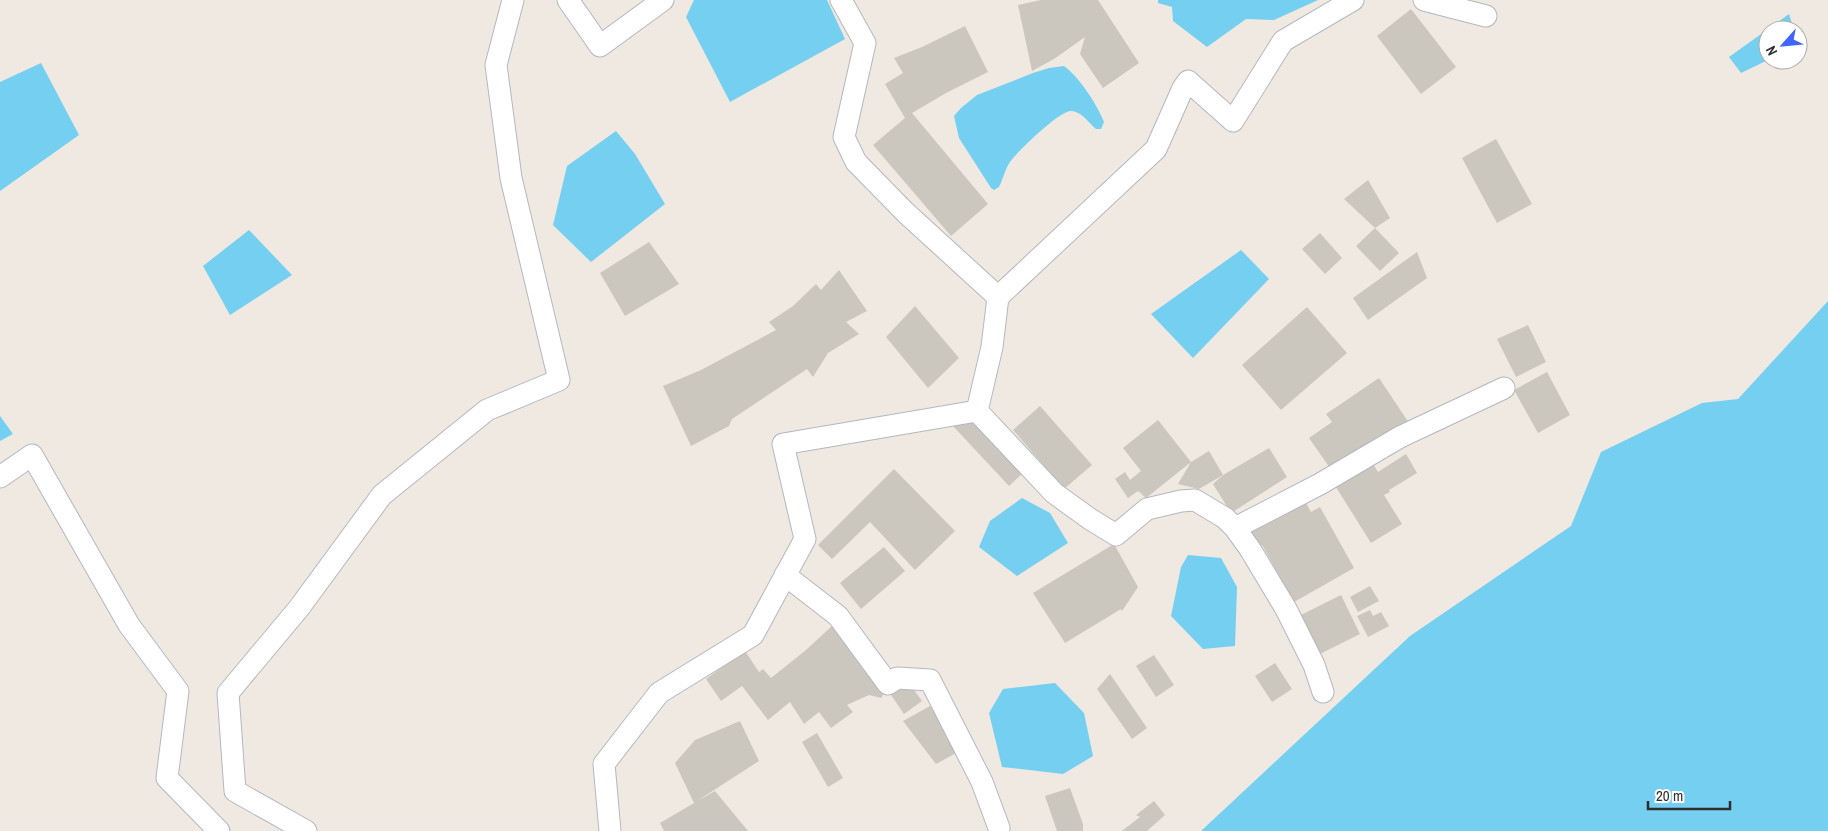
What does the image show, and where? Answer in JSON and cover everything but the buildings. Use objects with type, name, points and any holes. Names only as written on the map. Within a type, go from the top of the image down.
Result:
[{"type":"street","points":[[306,831],[235,791],[228,694],[299,608],[382,495],[487,410],[559,380],[512,178],[496,65],[513,0]]},
{"type":"street","points":[[568,0],[600,46],[663,0]]},
{"type":"street","points":[[841,0],[864,43],[844,137],[856,162],[906,213],[998,297]]},
{"type":"street","points":[[977,411],[992,347],[998,297],[1156,149],[1183,88],[1188,81],[1233,121],[1283,41],[1353,0]]},
{"type":"street","points":[[1424,0],[1486,16]]},
{"type":"street","points":[[1235,528],[1325,481],[1406,434],[1504,388]]},
{"type":"street","points":[[977,411],[1054,492],[1090,519],[1116,535],[1147,509],[1181,501],[1195,500],[1225,518],[1250,548],[1286,609],[1314,665],[1323,692]]},
{"type":"street","points":[[610,831],[604,764],[659,693],[753,634],[804,539],[783,444],[977,411]]},
{"type":"street","points":[[0,477],[32,455],[129,625],[178,691],[167,778],[219,831]]},
{"type":"street","points":[[785,575],[838,616],[888,684],[898,678],[930,680],[982,782],[999,828]]},
{"type":"water","points":[[694,0],[827,0],[845,39],[730,102],[686,17]]},
{"type":"water","points":[[1158,0],[1318,0],[1274,20],[1246,19],[1207,47],[1173,21],[1172,7],[1158,3]]},
{"type":"water","points":[[1789,14],[1791,20],[1781,20]]},
{"type":"water","points":[[1758,36],[1758,65],[1741,73],[1729,57]]},
{"type":"water","points":[[41,63],[79,135],[0,191],[0,82]]},
{"type":"water","points":[[1064,66],[1087,91],[1097,107],[1104,122],[1101,129],[1096,129],[1078,113],[1071,111],[1065,113],[1029,141],[1014,157],[999,187],[994,190],[959,138],[954,116],[977,95],[1033,73]]},
{"type":"water","points":[[616,131],[635,154],[665,204],[591,262],[553,225],[567,166]]},
{"type":"water","points":[[249,230],[292,275],[230,315],[203,266]]},
{"type":"water","points":[[1241,250],[1269,279],[1193,358],[1151,314]]},
{"type":"water","points":[[1828,301],[1828,831],[1201,831],[1410,636],[1571,526],[1601,452],[1702,403],[1738,399]]},
{"type":"water","points":[[0,416],[13,434],[0,441]]},
{"type":"water","points":[[1022,498],[1050,513],[1068,543],[1017,576],[979,547],[990,521]]},
{"type":"water","points":[[1188,555],[1221,558],[1237,587],[1235,646],[1203,649],[1171,616],[1181,567]]},
{"type":"water","points":[[1055,683],[1084,713],[1093,756],[1063,774],[1002,767],[989,713],[1003,689]]}]
